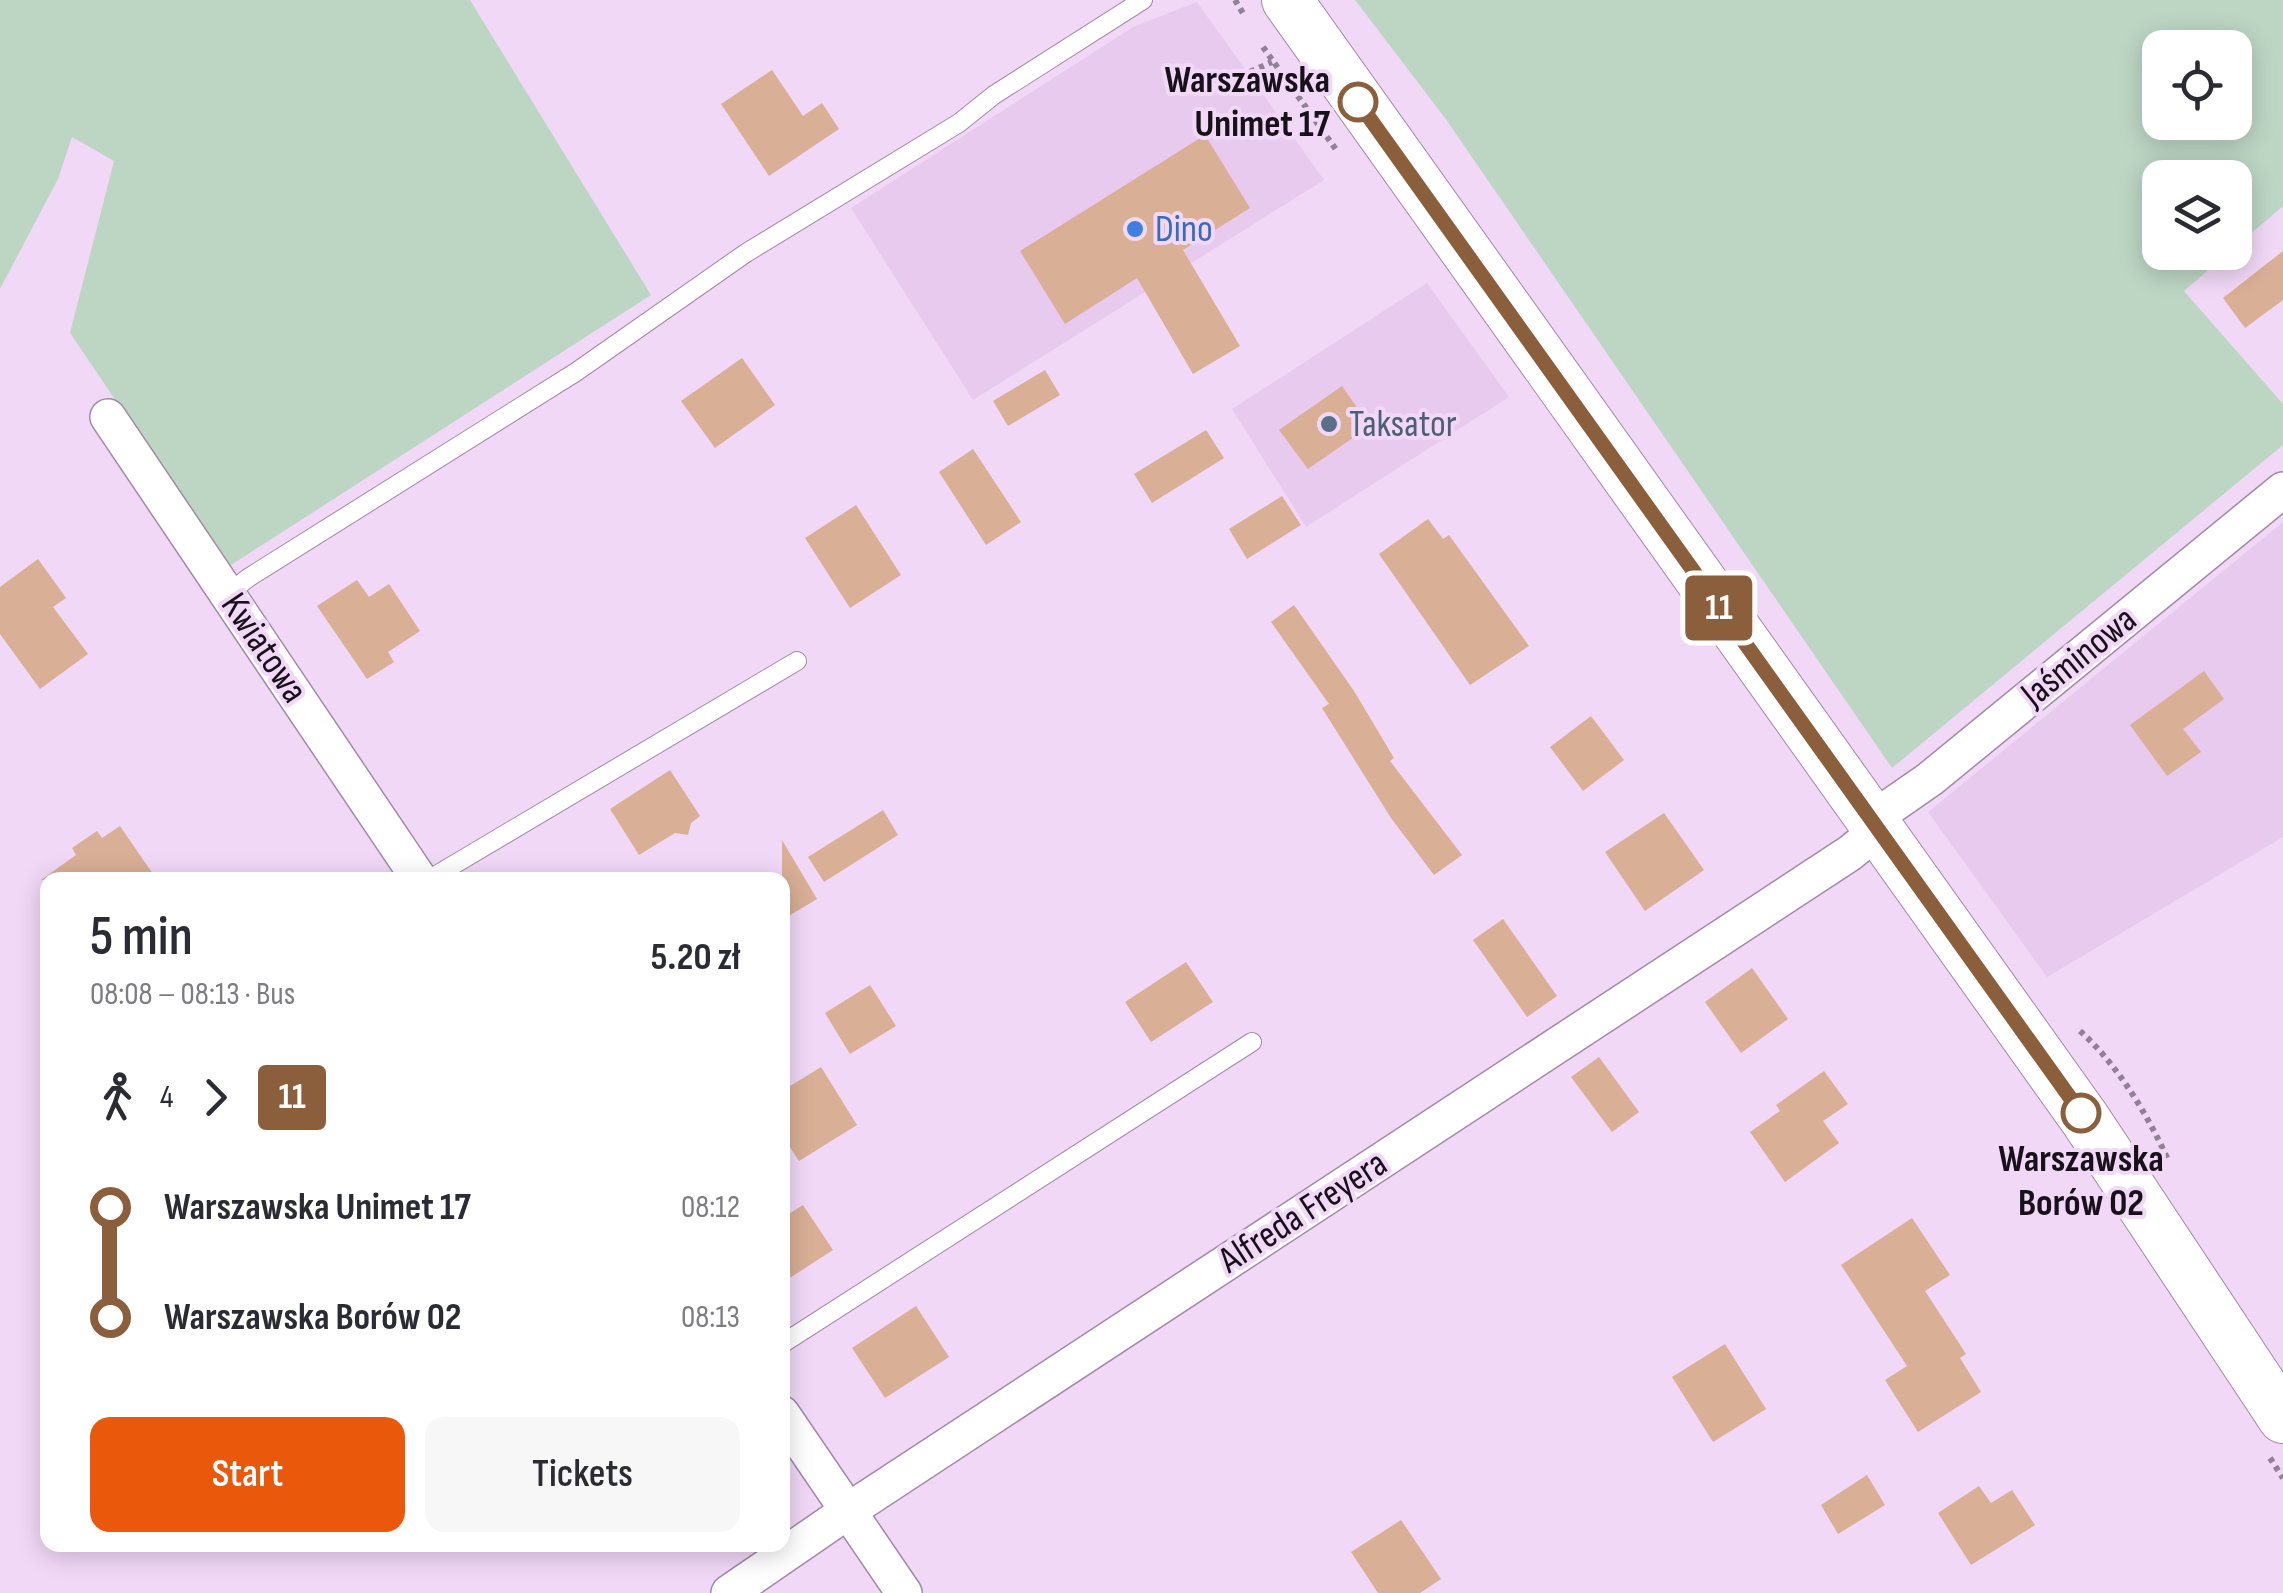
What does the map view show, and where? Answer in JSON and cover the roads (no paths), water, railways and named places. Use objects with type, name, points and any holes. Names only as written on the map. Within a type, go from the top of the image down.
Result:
[{"type":"street","points":[[1287,0],[2085,1119],[2283,1418]]},
{"type":"street","name":"Kwiatowa","points":[[108,417],[415,872]]},
{"type":"street","name":"Jaśminowa","points":[[1874,826],[2283,490]]},
{"type":"street","name":"Alfreda Freyera","points":[[790,1550],[1850,853],[1874,826]]},
{"type":"street","points":[[790,1426],[904,1593]]},
{"type":"street","name":"Alfreda Freyera","points":[[729,1593],[788,1552]]},
{"type":"lane","points":[[228,594],[576,372],[746,253],[958,122],[1144,0]]},
{"type":"lane","points":[[441,872],[797,661]]},
{"type":"lane","points":[[790,1339],[1252,1042]]},
{"type":"place","name":"Warszawska Unimet 17","points":[[1358,102]]},
{"type":"place","name":"Dino","points":[[1135,229]]},
{"type":"place","name":"Taksator","points":[[1329,424]]},
{"type":"place","name":"Warszawska Borów 02","points":[[2081,1113]]}]
